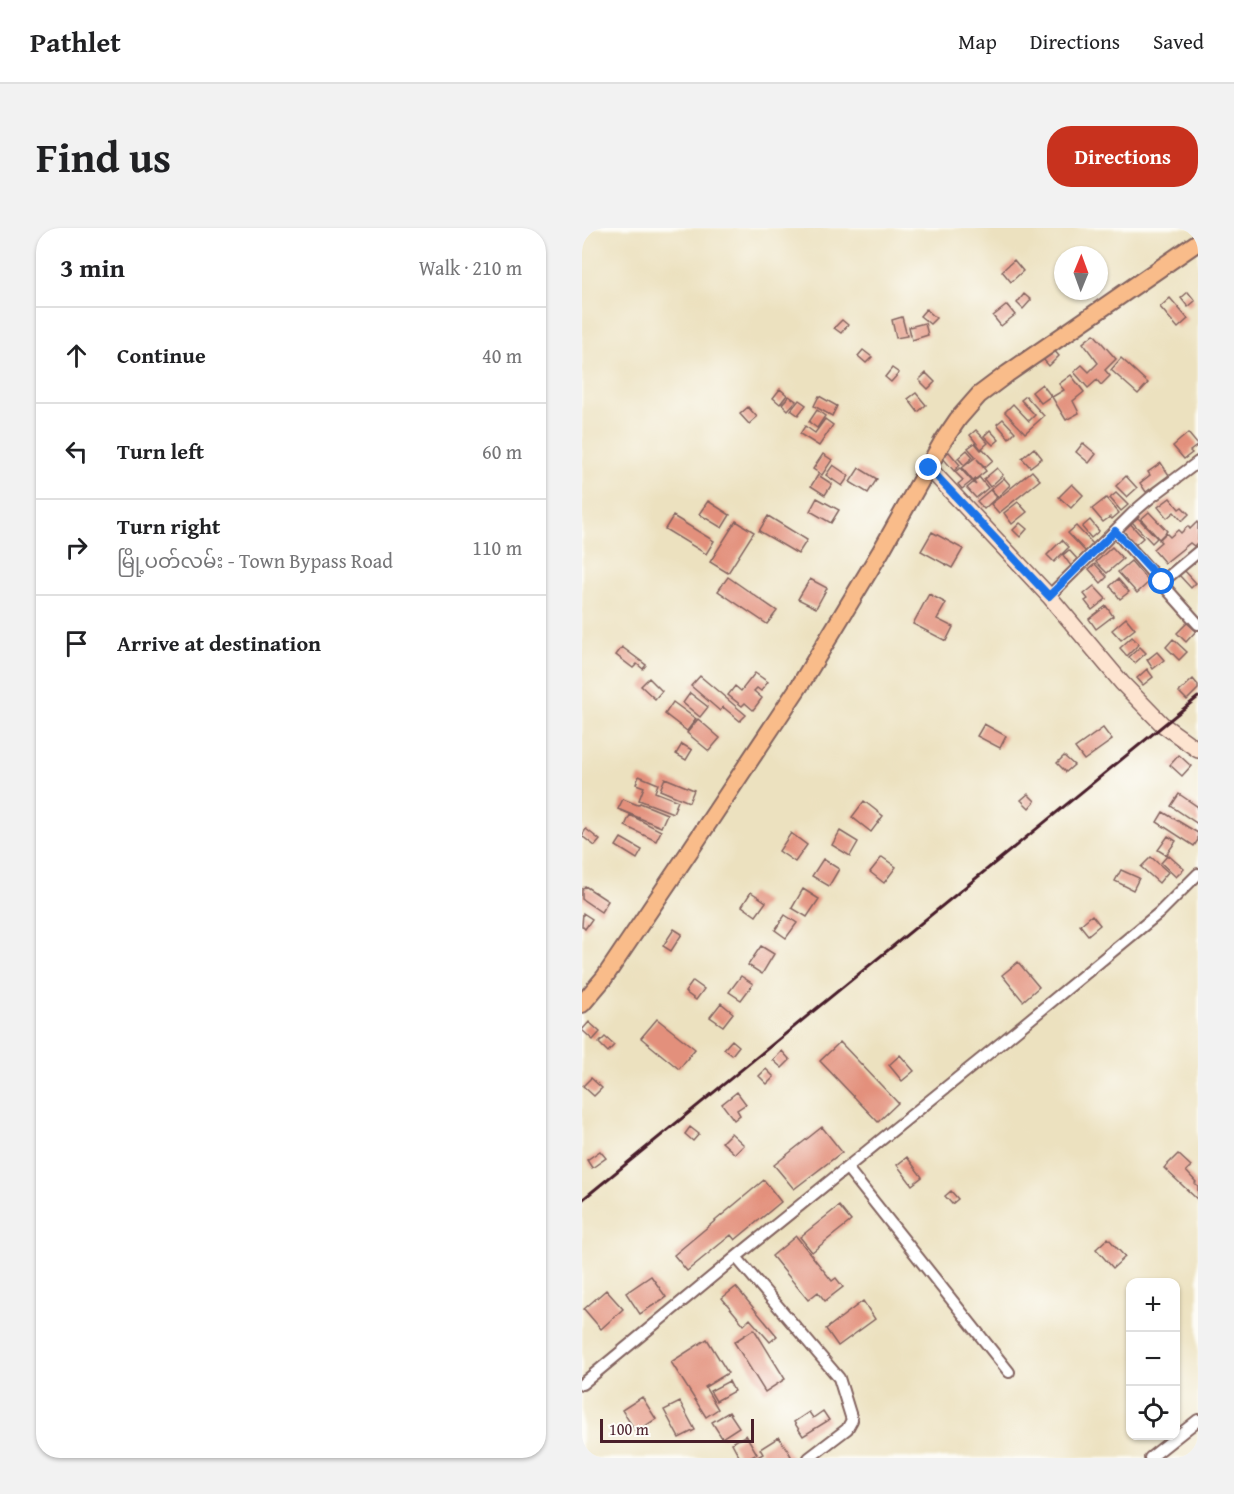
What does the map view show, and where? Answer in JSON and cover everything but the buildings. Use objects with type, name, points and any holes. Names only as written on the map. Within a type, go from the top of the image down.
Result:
[{"type":"highway","points":[[582,1004],[604,978],[768,735],[844,614],[943,441],[958,419],[980,394],[1198,242]]},
{"type":"main road","points":[[929,468],[1049,596],[1131,692],[1163,725],[1198,750]]},
{"type":"street","points":[[1049,596],[1150,498],[1198,462]]},
{"type":"street","points":[[1115,531],[1198,624]]},
{"type":"street","points":[[1162,582],[1198,552]]},
{"type":"street","points":[[582,1384],[1159,913],[1198,873]]},
{"type":"street","points":[[847,1168],[1009,1372]]},
{"type":"street","points":[[736,1257],[839,1378],[852,1420],[847,1429],[809,1458]]},
{"type":"street","points":[[1150,1458],[1198,1420]]},
{"type":"railway","points":[[582,1200],[1198,697]]},
{"type":"route","points":[[929,468],[1049,596],[1115,531],[1162,582]]}]
